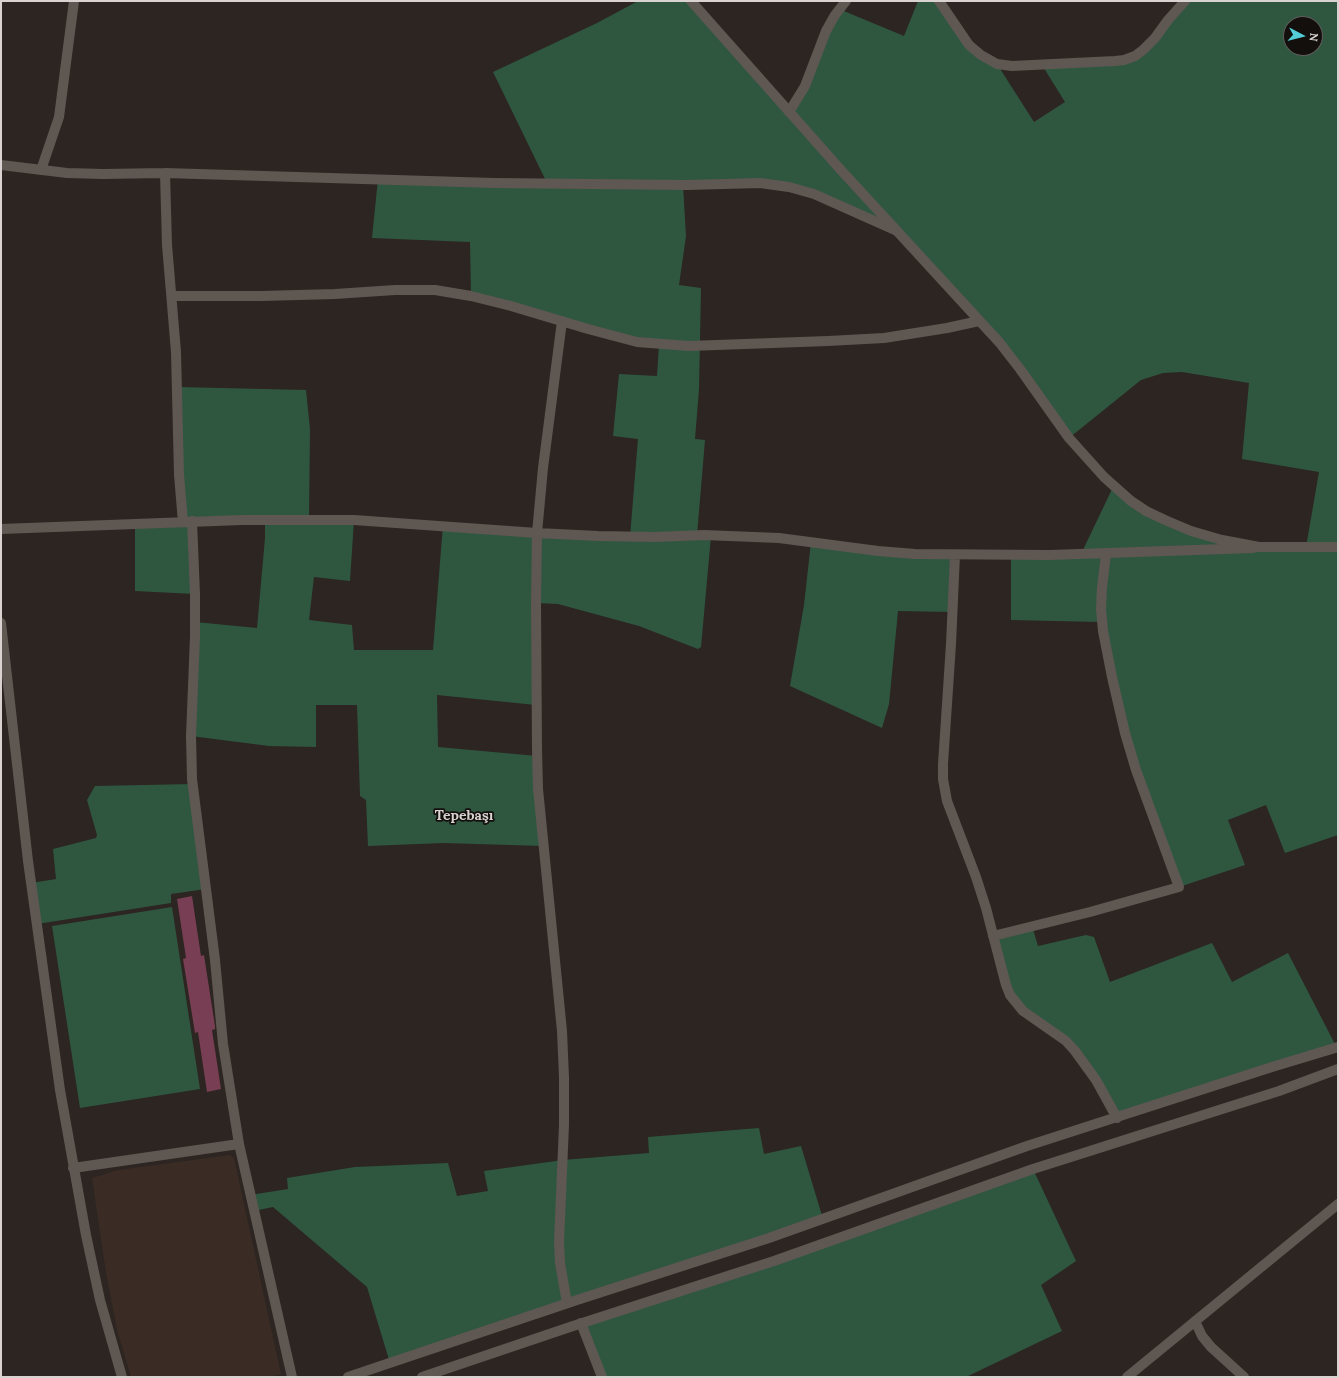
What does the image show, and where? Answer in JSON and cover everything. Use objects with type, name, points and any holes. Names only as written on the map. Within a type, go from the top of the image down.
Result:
[{"type":"street","points":[[41,170],[59,117],[74,1]]},
{"type":"street","points":[[691,1],[789,112],[999,342],[1069,438],[1104,477],[1131,501],[1146,511],[1191,531],[1222,540],[1259,547]]},
{"type":"street","points":[[789,112],[805,86],[826,31],[835,15],[846,1]]},
{"type":"street","points":[[939,1],[969,45],[981,55],[997,64],[1012,66],[1115,61],[1124,60],[1135,56],[1155,38],[1168,20],[1185,1]]},
{"type":"street","points":[[1,165],[67,173],[103,174],[165,173],[494,183],[760,183],[789,187],[814,194],[897,231]]},
{"type":"street","points":[[165,173],[166,231],[176,352],[178,431],[195,629],[191,736],[192,779],[214,953],[222,1044],[239,1144],[292,1377]]},
{"type":"street","points":[[172,296],[328,294],[395,290],[428,290],[453,293],[511,306],[637,342],[700,346],[884,338],[980,321]]},
{"type":"street","points":[[562,321],[543,468],[537,533],[536,611],[538,769],[542,828],[562,1031],[564,1125],[559,1242],[560,1262],[567,1303]]},
{"type":"street","points":[[1,529],[272,519],[354,520],[537,533],[637,537],[742,536],[779,538],[878,551],[955,555],[1106,554],[1259,547],[1338,547]]},
{"type":"street","points":[[993,936],[1103,909],[1179,887],[1136,770],[1112,677],[1103,631],[1101,609],[1106,554]]},
{"type":"street","points":[[955,555],[943,764],[943,779],[947,801],[976,877],[1010,995],[1023,1011],[1066,1042],[1075,1051],[1105,1095],[1116,1118]]},
{"type":"street","points":[[1,623],[30,873],[59,1082],[86,1235],[100,1300],[122,1377]]},
{"type":"street","points":[[348,1377],[567,1303],[769,1238],[998,1157],[1272,1067],[1338,1047]]},
{"type":"street","points":[[422,1377],[581,1323],[774,1261],[1033,1169],[1279,1091],[1338,1069]]},
{"type":"street","points":[[73,1168],[239,1144]]},
{"type":"street","points":[[1127,1377],[1338,1204]]},
{"type":"street","points":[[1195,1321],[1202,1336],[1211,1347],[1244,1377]]},
{"type":"street","points":[[581,1323],[602,1377]]},
{"type":"shaded area","points":[[230,1155],[234,1158],[281,1374],[271,1377],[131,1377],[117,1330],[106,1273],[92,1178],[118,1170]]},
{"type":"green space","points":[[638,1],[691,1],[789,112],[839,9],[904,36],[918,1],[939,1],[969,45],[997,64],[1034,122],[1065,102],[1042,65],[1135,56],[1185,1],[1338,1],[1338,835],[1285,853],[1266,805],[1228,820],[1245,865],[1179,887],[1136,770],[1102,622],[1011,620],[1011,555],[1081,554],[1114,485],[1131,501],[1222,540],[1306,547],[1319,472],[1242,459],[1249,383],[1182,372],[1163,373],[1141,380],[1069,438],[1020,369],[897,231],[789,187],[683,185],[686,236],[679,285],[701,288],[699,389],[695,439],[705,440],[697,535],[711,536],[701,647],[698,649],[639,626],[558,604],[536,603],[536,705],[437,695],[438,747],[537,756],[544,846],[443,843],[368,846],[366,800],[360,796],[357,705],[316,705],[316,747],[269,746],[191,736],[195,622],[257,628],[265,538],[265,520],[192,522],[195,594],[135,591],[135,524],[183,522],[177,387],[306,390],[310,429],[309,519],[354,520],[350,581],[314,577],[309,620],[352,625],[354,650],[433,650],[443,525],[630,537],[638,439],[613,436],[619,374],[657,376],[659,345],[471,296],[470,242],[372,238],[378,179],[547,183],[493,72],[597,23]]},
{"type":"green space","points":[[811,542],[955,555],[952,612],[898,611],[889,704],[882,728],[790,686],[804,605]]},
{"type":"green space","points":[[193,784],[206,889],[171,894],[171,903],[37,924],[31,883],[56,879],[53,849],[96,838],[97,835],[87,800],[95,786]]},
{"type":"green space","points":[[172,907],[200,1089],[80,1108],[52,926]]},
{"type":"green space","points":[[1032,926],[1038,946],[1086,935],[1094,937],[1110,982],[1212,943],[1232,982],[1288,953],[1337,1048],[1117,1118],[1083,1061],[1016,1003],[993,936]]},
{"type":"green space","points":[[759,1128],[764,1154],[801,1146],[823,1219],[390,1363],[367,1287],[273,1207],[254,1211],[250,1195],[288,1189],[287,1178],[355,1167],[448,1163],[457,1196],[488,1191],[484,1171],[563,1160],[649,1153],[648,1137]]},
{"type":"green space","points":[[1033,1169],[1076,1261],[1041,1285],[1062,1331],[966,1377],[602,1377],[581,1323]]},
{"type":"building","points":[[192,896],[201,956],[204,955],[215,1026],[215,1029],[212,1030],[221,1089],[207,1092],[198,1032],[195,1033],[183,959],[186,958],[177,899]]},
{"type":"district","name":"Tepebaşı","points":[[464,816]]}]
